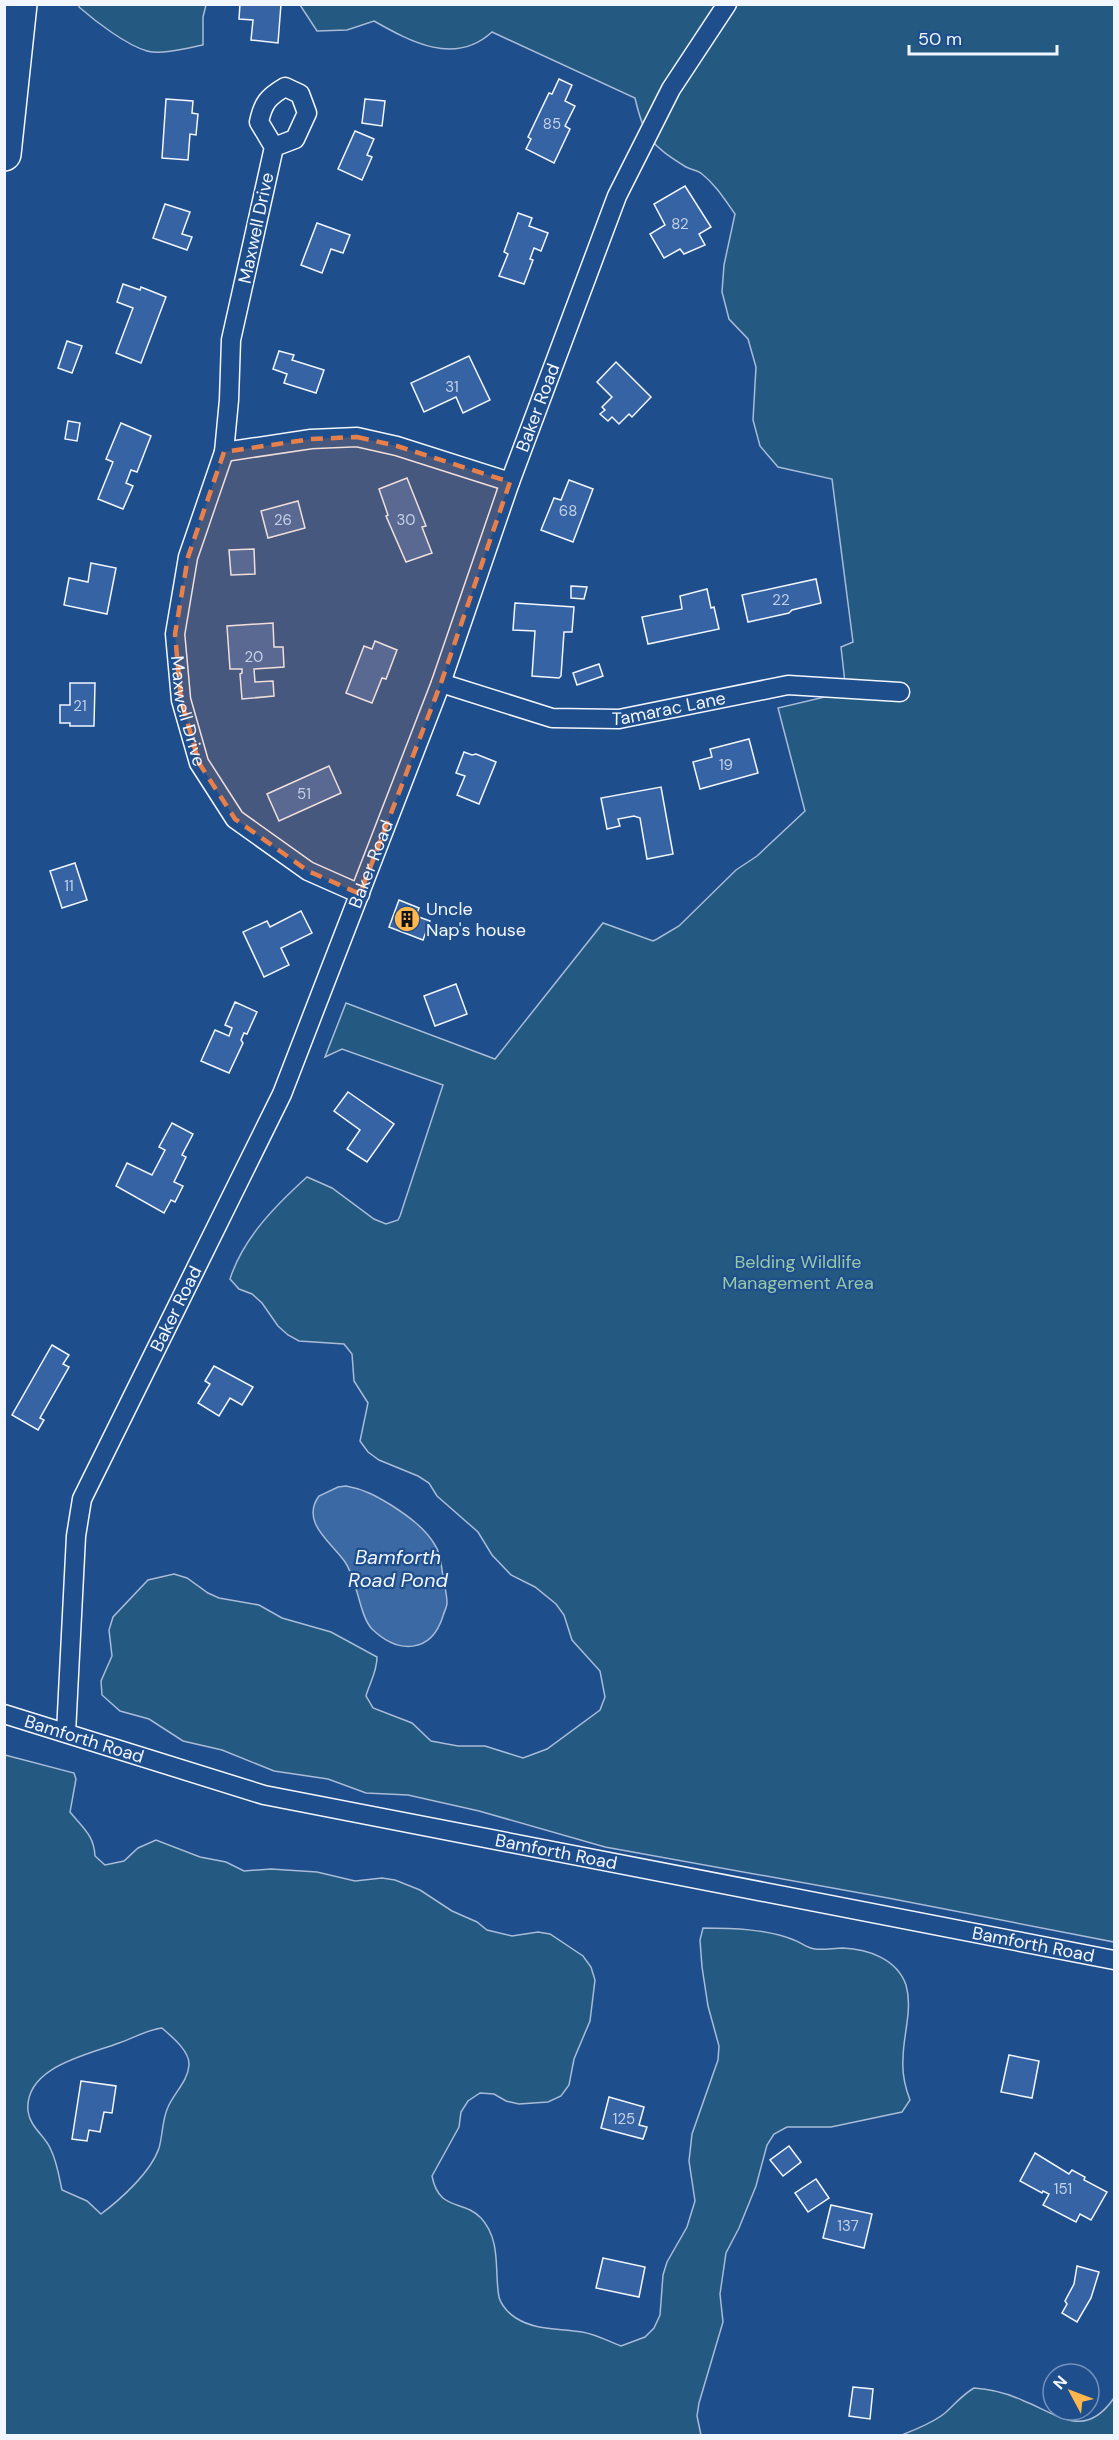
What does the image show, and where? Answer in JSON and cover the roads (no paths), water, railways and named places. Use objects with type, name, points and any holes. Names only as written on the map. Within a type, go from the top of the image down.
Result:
[{"type":"highway","points":[[4,154],[20,4]]},
{"type":"street","name":"Baker Road","points":[[66,1733],[76,1536],[82,1499],[282,1094],[441,683],[510,482],[617,196],[671,89],[727,4]]},
{"type":"street","name":"Maxwell Drive","points":[[273,147],[231,340],[224,452],[188,557],[175,634],[182,700],[199,763],[235,819],[308,871],[360,894]]},
{"type":"street","points":[[224,452],[311,439],[357,437],[397,446],[510,482]]},
{"type":"street","name":"Tamarac Lane","points":[[441,683],[552,718],[619,719],[788,685],[900,692]]},
{"type":"street","name":"Bamforth Road","points":[[4,1714],[264,1795],[1114,1960]]},
{"type":"water","name":"Bamforth Road Pond","points":[[346,1486],[370,1493],[397,1509],[421,1528],[437,1548],[447,1605],[438,1628],[430,1638],[422,1643],[403,1646],[392,1643],[372,1629],[364,1615],[345,1562],[315,1523],[314,1505],[319,1496],[338,1487]]},
{"type":"place","name":"Uncle Nap's house","points":[[407,919]]},
{"type":"park label","name":"Belding Wildlife Management Area","points":[[798,1272]]}]
